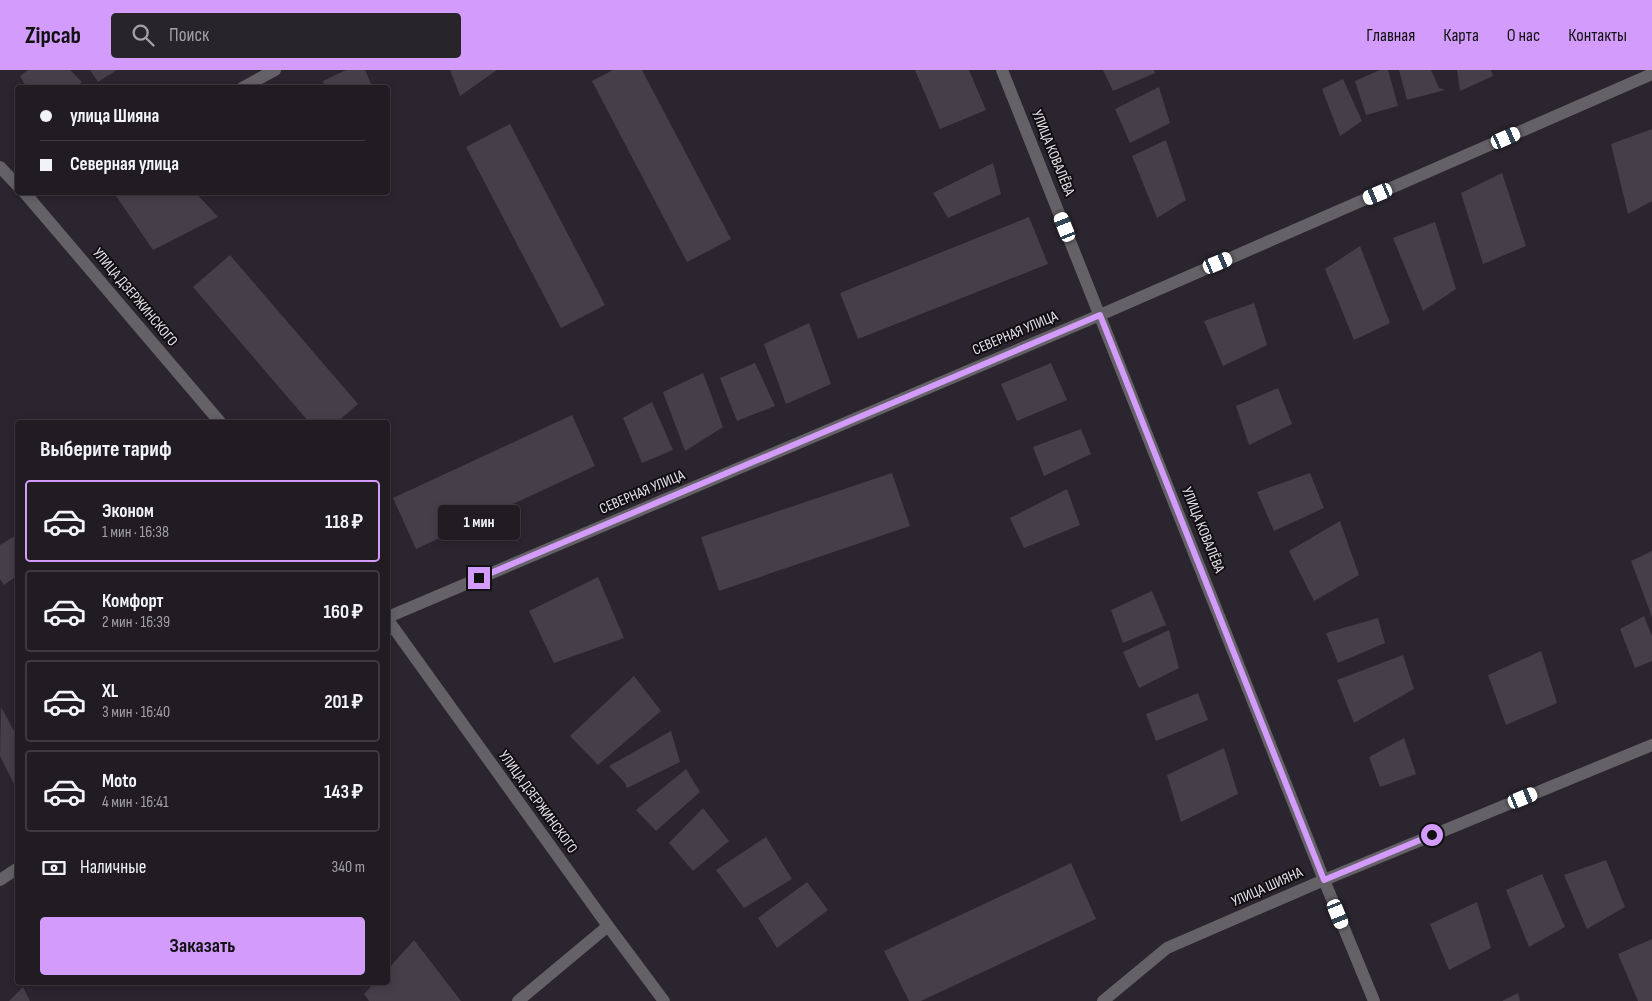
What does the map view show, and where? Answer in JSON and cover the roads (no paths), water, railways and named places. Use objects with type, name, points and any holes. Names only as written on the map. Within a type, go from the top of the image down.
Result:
[{"type":"street","points":[[248,85],[275,70]]},
{"type":"street","name":"УЛИЦА КОВАЛЁВА","points":[[1002,70],[1324,880],[1374,1001]]},
{"type":"street","name":"СЕВЕРНАЯ УЛИЦА","points":[[390,618],[1100,315],[1652,74]]},
{"type":"street","name":"УЛИЦА ДЗЕРЖИНСКОГО","points":[[1,171],[15,183]]},
{"type":"street","name":"УЛИЦА ДЗЕРЖИНСКОГО","points":[[27,195],[218,420]]},
{"type":"street","name":"УЛИЦА ДЗЕРЖИНСКОГО","points":[[390,622],[664,1001]]},
{"type":"street","name":"УЛИЦА ШИЯНА","points":[[1103,1001],[1167,948],[1324,880],[1652,745]]},
{"type":"street","points":[[0,880],[15,870]]},
{"type":"street","points":[[518,1001],[608,926]]}]
